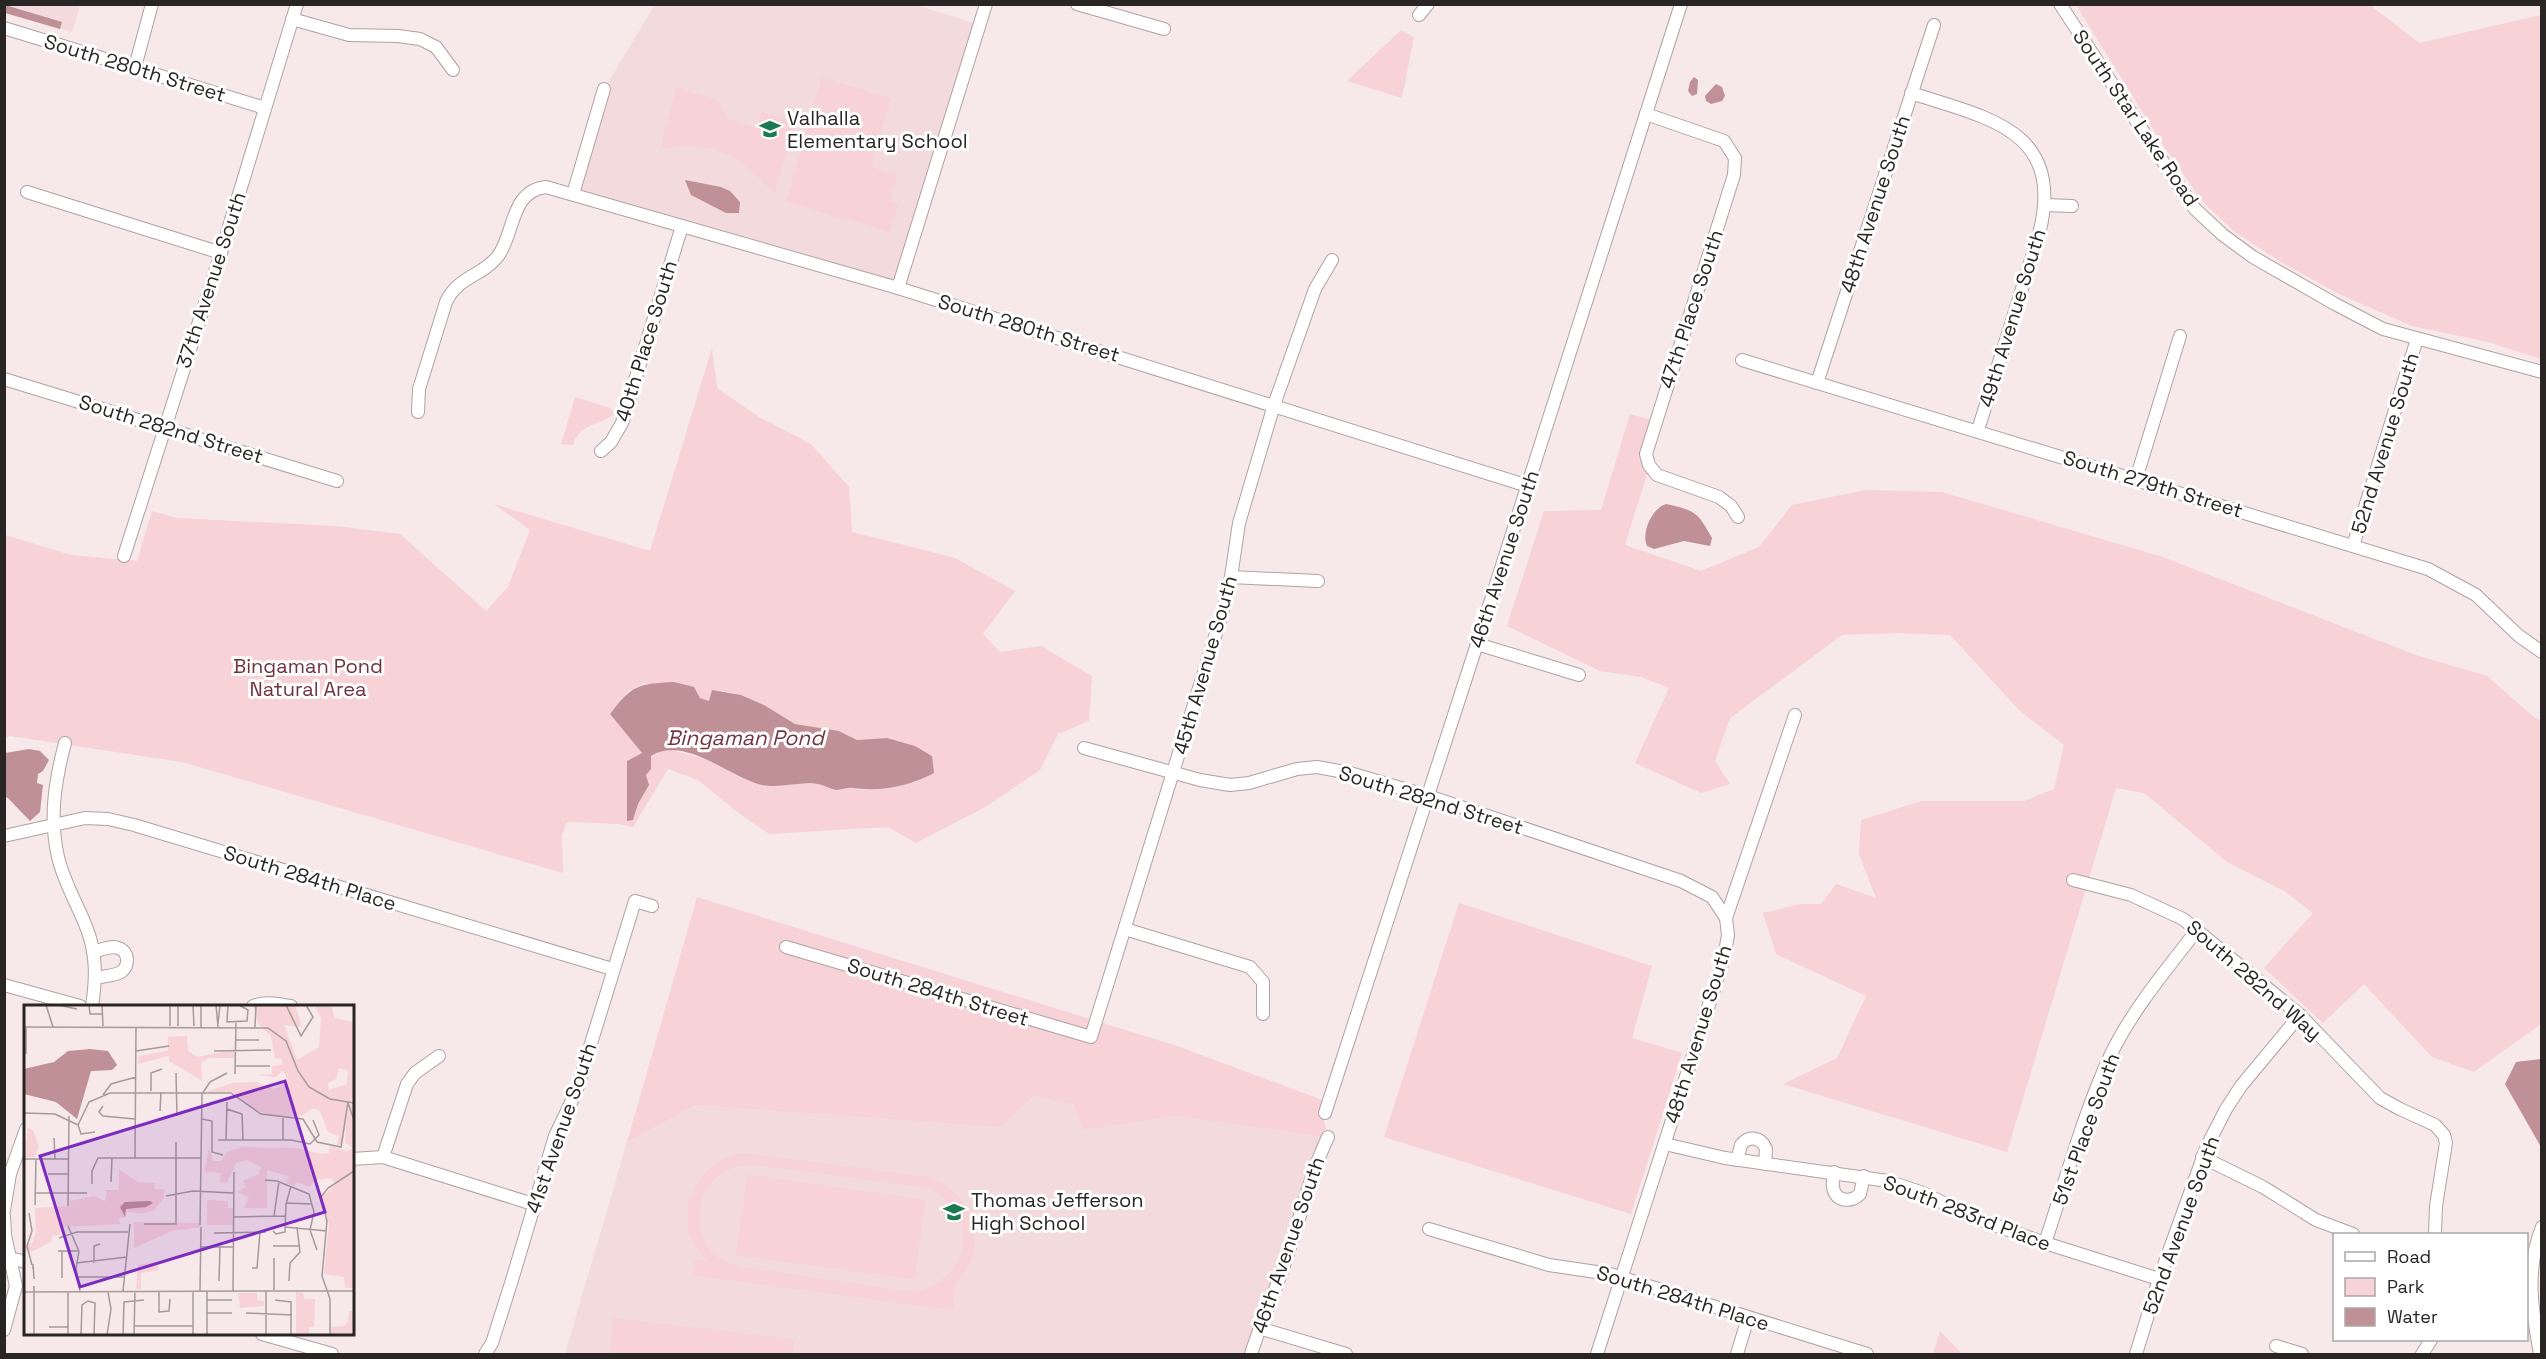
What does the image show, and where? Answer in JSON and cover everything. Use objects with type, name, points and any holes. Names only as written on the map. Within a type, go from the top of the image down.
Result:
[{"type":"street","points":[[135,67],[152,4]]},
{"type":"street","name":"37th Avenue South","points":[[124,556],[221,253],[297,4]]},
{"type":"street","points":[[898,288],[986,4]]},
{"type":"street","points":[[1077,4],[1164,29]]},
{"type":"street","points":[[1419,15],[1428,4]]},
{"type":"street","name":"46th Avenue South","points":[[1324,1113],[1528,486],[1681,4]]},
{"type":"street","name":"South Star Lake Road","points":[[2060,4],[2175,180],[2202,216],[2223,235],[2253,257],[2383,329],[2541,372]]},
{"type":"street","points":[[292,19],[349,35],[420,39],[436,47],[453,70]]},
{"type":"street","name":"48th Avenue South","points":[[1817,383],[1934,25]]},
{"type":"street","name":"South 280th Street","points":[[4,28],[265,108]]},
{"type":"street","points":[[573,194],[604,89]]},
{"type":"street","name":"49th Avenue South","points":[[1911,93],[2002,124],[2024,142],[2039,164],[2044,184],[2046,205],[2030,265],[1978,430]]},
{"type":"street","name":"47th Place South","points":[[1646,114],[1724,141],[1733,153],[1736,165],[1647,446],[1648,465],[1657,476],[1719,497],[1731,506],[1738,517]]},
{"type":"street","name":"South 280th Street","points":[[418,412],[419,389],[451,291],[459,283],[497,258],[506,244],[518,206],[528,194],[546,187],[898,288],[1528,486]]},
{"type":"street","points":[[27,192],[221,253]]},
{"type":"street","name":"49th Avenue South","points":[[2046,205],[2072,206]]},
{"type":"street","name":"40th Place South","points":[[601,451],[611,442],[622,423],[682,226]]},
{"type":"street","name":"45th Avenue South","points":[[1091,1037],[1175,773],[1231,577],[1239,523],[1274,405],[1315,289],[1332,260]]},
{"type":"street","points":[[2136,478],[2180,336]]},
{"type":"street","name":"52nd Avenue South","points":[[2352,546],[2417,339]]},
{"type":"street","name":"South 279th Street","points":[[1742,360],[2136,478],[2428,569],[2476,595],[2519,636],[2541,652]]},
{"type":"street","name":"South 282nd Street","points":[[4,379],[337,481]]},
{"type":"street","points":[[1231,577],[1318,581]]},
{"type":"street","points":[[1477,644],[1579,675]]},
{"type":"street","name":"48th Avenue South","points":[[1597,1354],[1724,958],[1728,935],[1726,918],[1795,715]]},
{"type":"street","points":[[65,743],[54,789],[54,826],[58,856],[68,889],[87,929],[93,952],[96,978],[92,1005]]},
{"type":"street","name":"South 282nd Street","points":[[1084,748],[1175,773],[1230,785],[1249,783],[1298,769],[1317,767],[1350,773],[1428,796],[1681,881],[1712,897],[1726,918]]},
{"type":"street","name":"South 284th Place","points":[[4,836],[86,818],[108,819],[612,969]]},
{"type":"street","name":"South 282nd Way","points":[[2073,880],[2131,895],[2163,908],[2197,930],[2300,1015],[2379,1098],[2435,1125],[2444,1135],[2446,1153],[2436,1206],[2435,1233]]},
{"type":"street","name":"41st Avenue South","points":[[485,1354],[492,1343],[555,1136],[576,1092],[612,969],[635,901],[652,906]]},
{"type":"street","points":[[1125,929],[1250,967],[1263,982],[1263,1014]]},
{"type":"street","name":"51st Place South","points":[[2045,1244],[2095,1091],[2112,1053],[2143,1001],[2197,930]]},
{"type":"street","name":"South 284th Street","points":[[786,946],[1091,1037]]},
{"type":"street","points":[[93,952],[117,948],[122,950],[127,959],[127,964],[120,972],[96,978]]},
{"type":"street","points":[[4,986],[76,1005]]},
{"type":"street","points":[[256,1005],[273,1003],[285,1005]]},
{"type":"street","name":"52nd Avenue South","points":[[2136,1354],[2159,1279],[2202,1157],[2226,1109],[2241,1086],[2300,1015]]},
{"type":"street","points":[[383,1157],[407,1084],[415,1073],[439,1056]]},
{"type":"street","points":[[4,1209],[10,1174],[24,1135]]},
{"type":"street","name":"46th Avenue South","points":[[1251,1354],[1283,1268],[1319,1156],[1328,1137]]},
{"type":"street","points":[[1737,1160],[1740,1145],[1755,1138],[1760,1140],[1766,1149],[1765,1164]]},
{"type":"street","name":"South 283rd Place","points":[[1665,1144],[1737,1160],[1888,1181],[1923,1193],[1972,1217],[2045,1244],[2159,1279]]},
{"type":"street","points":[[354,1159],[383,1157],[533,1204]]},
{"type":"street","points":[[2202,1157],[2263,1187],[2316,1220],[2350,1233]]},
{"type":"street","points":[[1834,1172],[1833,1190],[1845,1200],[1856,1198],[1860,1194],[1864,1176]]},
{"type":"street","points":[[4,1216],[5,1235],[16,1286],[4,1330]]},
{"type":"street","points":[[2540,1354],[2530,1282],[2541,1227]]},
{"type":"street","name":"South 284th Place","points":[[1430,1229],[1549,1266],[1597,1270],[1867,1354]]},
{"type":"street","points":[[10,1258],[24,1262]]},
{"type":"street","points":[[1737,1354],[1748,1318]]},
{"type":"street","points":[[1259,1328],[1346,1354]]},
{"type":"street","points":[[266,1335],[332,1354]]},
{"type":"street","points":[[2422,1354],[2430,1341]]},
{"type":"street","points":[[2276,1346],[2302,1354]]},
{"type":"shaded area","points":[[4,5],[80,5],[72,32],[5,11]]},
{"type":"shaded area","name":"Valhalla Elementary School","points":[[655,5],[916,5],[980,25],[898,288],[573,194],[604,89]]},
{"type":"shaded area","name":"Thomas Jefferson High School","points":[[1034,1096],[1074,1105],[1083,1130],[1175,1116],[1328,1137],[1251,1354],[565,1354],[627,1142],[696,1105],[1000,1127]]},
{"type":"green space","points":[[2076,5],[2370,5],[2419,43],[2541,15],[2541,359],[2488,342],[2412,326],[2337,293],[2283,263],[2235,232],[2202,201],[2163,145]]},
{"type":"green space","points":[[1401,30],[1414,37],[1402,98],[1347,81]]},
{"type":"green space","points":[[822,78],[891,98],[871,167],[897,175],[890,201],[898,204],[890,232],[786,202]]},
{"type":"green space","points":[[677,88],[718,101],[728,119],[757,128],[762,112],[796,122],[774,194],[750,169],[726,153],[697,146],[662,148],[663,136]]},
{"type":"green space","name":"Bingaman Pond Natural Area","points":[[712,348],[717,388],[759,417],[811,444],[849,487],[852,532],[955,558],[1015,591],[983,634],[1000,652],[1041,646],[1092,676],[1089,721],[1058,734],[1040,770],[987,806],[916,843],[888,827],[769,834],[698,780],[668,769],[633,827],[619,824],[567,822],[562,835],[563,873],[182,762],[10,736],[5,738],[5,535],[71,555],[137,561],[152,511],[177,518],[336,526],[400,534],[486,611],[508,587],[530,530],[494,504],[650,551]],"holes":[[[645,683],[709,701],[722,691],[741,695],[764,705],[795,724],[839,731],[857,740],[887,738],[915,746],[932,756],[919,781],[887,789],[861,790],[853,787],[835,790],[818,784],[759,784],[712,761],[668,749],[651,756],[651,769],[646,775],[649,785],[638,804],[633,820],[627,821],[627,761],[642,753],[610,714],[627,692]]]},
{"type":"green space","points":[[575,397],[610,408],[614,414],[585,429],[573,445],[561,444]]},
{"type":"green space","points":[[1630,414],[1651,420],[1641,454],[1647,474],[1625,545],[1701,571],[1759,547],[1792,505],[1866,490],[1942,492],[2163,557],[2416,655],[2487,676],[2535,718],[2541,720],[2541,1024],[2474,1072],[2432,1057],[2364,984],[2323,1023],[2264,968],[2313,913],[2284,891],[2227,862],[2144,793],[2116,788],[2007,1152],[1783,1084],[1837,1058],[1866,996],[1776,954],[1763,913],[1801,904],[1821,904],[1836,884],[1876,898],[1859,854],[1861,820],[1922,801],[2024,801],[2054,789],[2064,745],[2020,711],[1950,635],[1895,633],[1842,635],[1730,718],[1715,761],[1730,784],[1701,793],[1635,763],[1669,688],[1641,677],[1600,671],[1507,626],[1544,511],[1601,510]]},
{"type":"green space","points":[[697,897],[1177,1046],[1328,1102],[1323,1118],[1328,1137],[1175,1116],[1083,1130],[1074,1105],[1034,1096],[1000,1127],[696,1105],[627,1142]]},
{"type":"green space","points":[[1459,903],[1652,966],[1632,1038],[1682,1053],[1631,1214],[1384,1137]]},
{"type":"green space","points":[[742,1153],[933,1178],[944,1184],[962,1201],[968,1211],[974,1234],[972,1259],[956,1285],[953,1310],[693,1275],[695,1259],[707,1261],[689,1234],[688,1203],[693,1191],[708,1170],[730,1156]],"holes":[[[757,1165],[931,1188],[951,1205],[960,1219],[964,1236],[961,1254],[952,1270],[939,1282],[922,1289],[907,1291],[741,1267],[726,1262],[715,1255],[705,1242],[699,1218],[700,1206],[710,1185],[718,1176],[739,1166]]]},
{"type":"green space","points":[[747,1175],[925,1200],[915,1279],[736,1255]]},
{"type":"green space","points":[[614,1318],[794,1340],[793,1354],[610,1354]]},
{"type":"green space","points":[[1940,1331],[1962,1354],[1933,1354]]},
{"type":"water","points":[[5,5],[62,22],[60,29],[5,13]]},
{"type":"water","points":[[1694,77],[1698,80],[1697,94],[1692,96],[1688,91]]},
{"type":"water","points":[[1716,84],[1722,87],[1725,96],[1722,101],[1711,104],[1706,101],[1705,96]]},
{"type":"water","points":[[685,180],[730,191],[740,202],[739,213],[726,213],[691,195]]},
{"type":"water","points":[[1666,504],[1695,514],[1712,538],[1710,546],[1684,541],[1654,549],[1647,546],[1645,535],[1649,522],[1656,510]]},
{"type":"water","name":"Bingaman Pond","points":[[674,682],[694,687],[700,698],[709,701],[712,690],[741,695],[764,705],[795,724],[839,731],[857,740],[887,738],[915,746],[932,756],[934,773],[905,785],[885,788],[836,790],[811,783],[765,786],[691,753],[664,751],[651,756],[651,769],[646,775],[649,785],[638,804],[633,820],[627,821],[627,761],[642,753],[610,714],[624,697],[636,688],[643,685]]},
{"type":"water","points":[[29,749],[40,751],[49,760],[43,771],[38,774],[37,783],[43,785],[40,812],[30,821],[8,798],[4,797],[5,753]]},
{"type":"water","points":[[2542,1059],[2541,1147],[2505,1084],[2516,1062]]},
{"type":"place","name":"Valhalla Elementary School","points":[[770,129]]},
{"type":"place","name":"Thomas Jefferson High School","points":[[954,1212]]}]
